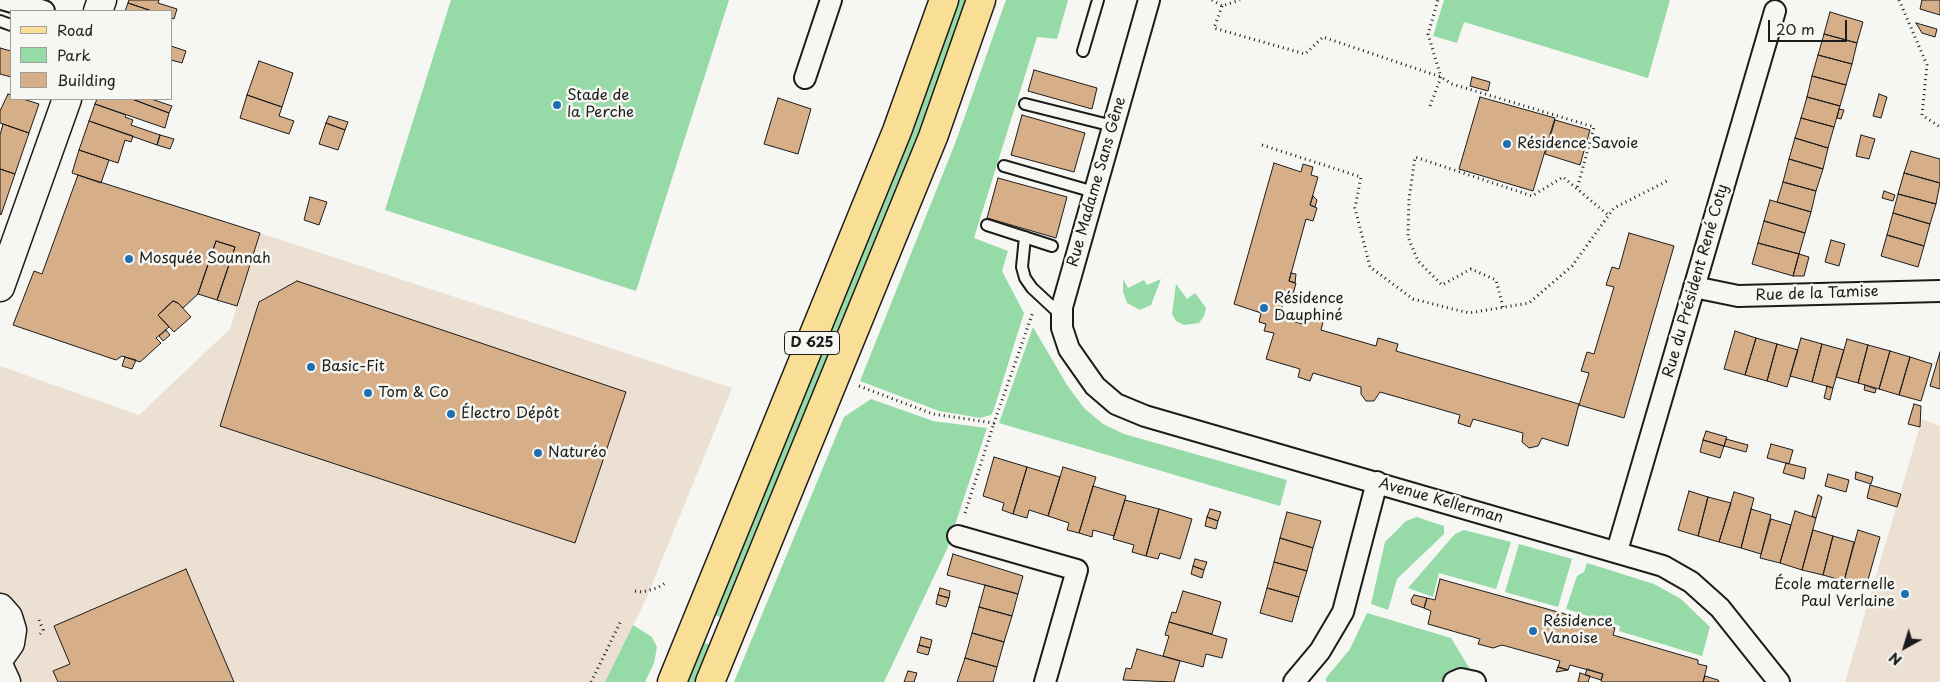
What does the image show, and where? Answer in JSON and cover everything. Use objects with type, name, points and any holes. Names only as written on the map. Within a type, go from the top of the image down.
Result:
[{"type":"main road","name":"D 625","points":[[672,682],[897,131],[944,0]]},
{"type":"main road","name":"D 625","points":[[710,682],[933,137],[981,0]]},
{"type":"street","points":[[6,0],[41,10]]},
{"type":"street","points":[[805,78],[830,0]]},
{"type":"street","name":"Rue Madame Sans Gêne","points":[[1077,362],[1065,337],[1061,315],[1064,299],[1148,0]]},
{"type":"street","name":"Rue du Président René Coty","points":[[1618,551],[1775,11]]},
{"type":"street","points":[[0,287],[67,100]]},
{"type":"street","name":"Rue de la Tamise","points":[[1694,287],[1738,296],[1940,291]]},
{"type":"street","name":"Avenue Kellerman","points":[[1077,362],[1104,395],[1130,410],[1618,551],[1672,570],[1702,591],[1730,619],[1779,682]]},
{"type":"street","points":[[1294,682],[1320,651],[1343,612],[1377,482]]},
{"type":"street","points":[[958,536],[1076,570],[1045,682]]},
{"type":"street","points":[[0,608],[8,617],[12,635],[8,647],[0,658]]},
{"type":"street","points":[[0,669],[6,682]]},
{"type":"street","points":[[1454,682],[1461,680],[1475,682]]},
{"type":"lane","points":[[1083,51],[1098,0]]},
{"type":"lane","points":[[1025,104],[1113,126]]},
{"type":"lane","points":[[1004,166],[1094,192]]},
{"type":"lane","points":[[987,225],[1052,246]]},
{"type":"lane","points":[[1025,237],[1023,273],[1032,288],[1061,315]]},
{"type":"path","points":[[1212,0],[1222,6],[1240,0]]},
{"type":"path","points":[[1430,106],[1441,76],[1428,34],[1438,0]]},
{"type":"path","points":[[1899,0],[1927,65],[1922,116],[1940,127]]},
{"type":"path","points":[[1222,6],[1214,28],[1306,54],[1323,37],[1441,76],[1452,84],[1594,127],[1577,189]]},
{"type":"path","points":[[1262,145],[1361,177],[1355,208],[1370,267],[1413,299],[1469,313],[1530,303],[1572,266],[1614,208],[1666,181]]},
{"type":"path","points":[[1503,307],[1496,280],[1471,270],[1442,285],[1418,261],[1408,237],[1409,199],[1415,157],[1532,196],[1563,177],[1608,215]]},
{"type":"path","points":[[958,536],[994,423],[1039,295]]},
{"type":"path","points":[[851,384],[933,414],[994,423]]},
{"type":"path","points":[[635,591],[642,592],[657,588],[667,582]]},
{"type":"path","points":[[591,682],[621,620]]},
{"type":"shaded area","points":[[260,233],[732,388],[646,599],[605,682],[21,682],[0,635],[0,366],[139,415],[230,329]]},
{"type":"shaded area","name":"École maternelle Paul Verlaine","points":[[1922,419],[1940,426],[1940,682],[1845,682]]},
{"type":"green space","name":"Stade de la Perche","points":[[451,0],[729,0],[636,291],[385,210]]},
{"type":"green space","points":[[952,0],[973,0],[728,620],[709,613]]},
{"type":"green space","points":[[1006,0],[1068,0],[1057,39],[1037,37],[974,238],[1008,251],[1002,271],[1024,313],[994,409],[991,415],[980,418],[939,411],[860,381],[956,141]]},
{"type":"green space","points":[[1444,0],[1670,0],[1648,78],[1464,22],[1457,43],[1433,36]]},
{"type":"green space","points":[[1123,279],[1128,288],[1144,280],[1147,285],[1161,279],[1151,305],[1140,310],[1127,303],[1123,292]]},
{"type":"green space","points":[[1176,284],[1187,299],[1195,293],[1206,308],[1204,316],[1199,323],[1184,325],[1176,321],[1172,314]]},
{"type":"green space","points":[[1033,327],[1067,385],[1084,408],[1103,424],[1124,434],[1287,480],[1280,506],[999,423]]},
{"type":"green space","points":[[871,399],[933,421],[987,428],[947,549],[884,682],[734,682],[844,417]]},
{"type":"green space","points":[[1417,517],[1444,526],[1444,534],[1397,579],[1388,610],[1371,604],[1385,542],[1406,521]]},
{"type":"green space","points":[[1464,530],[1511,542],[1496,589],[1439,573],[1433,597],[1408,588],[1455,534]]},
{"type":"green space","points":[[1519,544],[1572,559],[1558,607],[1505,592]]},
{"type":"green space","points":[[1587,563],[1654,584],[1681,599],[1710,627],[1702,656],[1619,631],[1620,626],[1566,609],[1577,576],[1584,572]]},
{"type":"green space","points":[[1367,613],[1451,638],[1470,669],[1452,674],[1443,682],[1326,682],[1326,678],[1350,649]]},
{"type":"green space","points":[[633,625],[652,637],[657,647],[654,663],[645,682],[605,682]]},
{"type":"green space","points":[[700,641],[716,648],[701,682],[682,682]]},
{"type":"building","points":[[129,0],[159,0],[158,3],[177,9],[174,19],[172,18],[172,10],[149,10],[128,3]]},
{"type":"building","points":[[1922,0],[1940,0],[1940,15],[1920,9]]},
{"type":"building","points":[[128,3],[149,10],[125,10]]},
{"type":"building","points":[[1830,12],[1863,22],[1857,43],[1824,34]]},
{"type":"building","points":[[1916,23],[1937,29],[1935,37],[1922,33]]},
{"type":"building","points":[[1824,34],[1857,43],[1852,64],[1818,55]]},
{"type":"building","points":[[172,46],[186,51],[182,63],[172,60]]},
{"type":"building","points":[[0,48],[10,51],[10,77],[0,74]]},
{"type":"building","points":[[1818,55],[1852,64],[1846,85],[1812,76]]},
{"type":"building","points":[[259,61],[293,73],[282,107],[247,95]]},
{"type":"building","points":[[1034,70],[1097,88],[1092,109],[1028,91]]},
{"type":"building","points":[[1812,76],[1846,85],[1840,106],[1807,97]]},
{"type":"building","points":[[1472,77],[1490,82],[1488,91],[1470,86]]},
{"type":"building","points":[[8,94],[10,95],[10,100],[26,100],[39,104],[29,133],[0,123],[0,111]]},
{"type":"building","points":[[1879,94],[1887,97],[1881,118],[1873,116]]},
{"type":"building","points":[[247,95],[282,107],[279,116],[294,121],[289,134],[240,118]]},
{"type":"building","name":"Résidence Savoie","points":[[1480,97],[1555,118],[1533,191],[1459,169]]},
{"type":"building","points":[[1807,97],[1840,106],[1834,127],[1801,118]]},
{"type":"building","points":[[778,98],[811,109],[798,154],[764,144]]},
{"type":"building","points":[[97,100],[135,100],[169,113],[165,128],[95,104]]},
{"type":"building","points":[[135,100],[154,100],[172,106],[169,113]]},
{"type":"building","points":[[95,104],[126,115],[125,117],[133,120],[131,125],[160,135],[157,145],[89,121]]},
{"type":"building","points":[[1839,109],[1844,110],[1841,119],[1837,118]]},
{"type":"building","points":[[1022,115],[1085,133],[1074,172],[1011,155]]},
{"type":"building","points":[[329,116],[348,122],[345,130],[326,123]]},
{"type":"building","points":[[1801,118],[1834,127],[1828,148],[1795,138]]},
{"type":"building","points":[[1555,120],[1590,130],[1580,165],[1545,154]]},
{"type":"building","points":[[89,121],[133,136],[131,142],[125,140],[118,163],[79,150]]},
{"type":"building","points":[[326,123],[345,130],[338,150],[319,144]]},
{"type":"building","points":[[3,124],[29,133],[15,174],[0,169],[0,135]]},
{"type":"building","points":[[160,135],[174,139],[170,149],[157,145]]},
{"type":"building","points":[[1861,135],[1875,139],[1869,159],[1856,156]]},
{"type":"building","points":[[1795,138],[1828,148],[1823,169],[1789,159]]},
{"type":"building","points":[[79,150],[109,160],[101,183],[72,173]]},
{"type":"building","points":[[1911,151],[1940,159],[1940,183],[1904,173]]},
{"type":"building","points":[[1789,159],[1823,169],[1816,191],[1783,182]]},
{"type":"building","name":"Résidence Dauphiné","points":[[1274,163],[1301,172],[1303,164],[1313,167],[1311,175],[1318,177],[1310,205],[1317,208],[1313,221],[1306,219],[1289,281],[1296,283],[1293,294],[1286,292],[1279,318],[1303,324],[1305,317],[1323,322],[1321,330],[1376,346],[1378,338],[1398,344],[1396,351],[1579,404],[1568,446],[1542,438],[1538,446],[1529,448],[1522,442],[1523,433],[1473,419],[1470,427],[1458,423],[1460,415],[1380,392],[1374,401],[1366,401],[1361,394],[1361,387],[1313,373],[1310,381],[1298,377],[1300,369],[1266,359],[1274,333],[1264,331],[1266,324],[1259,322],[1261,313],[1234,304]]},
{"type":"building","points":[[0,169],[15,174],[1,215],[0,214]]},
{"type":"building","points":[[1904,173],[1940,183],[1936,204],[1898,194]]},
{"type":"building","name":"Mosquée Sounnah","points":[[78,175],[260,233],[237,306],[217,300],[235,247],[216,241],[198,294],[183,308],[173,301],[158,315],[169,327],[156,338],[161,343],[140,362],[122,356],[116,360],[13,325],[34,271],[42,274]]},
{"type":"building","points":[[998,178],[1067,197],[1056,238],[987,218]]},
{"type":"building","points":[[1783,182],[1816,191],[1811,212],[1777,202]]},
{"type":"building","points":[[1884,191],[1895,195],[1893,201],[1882,198]]},
{"type":"building","points":[[1898,194],[1936,204],[1930,224],[1893,213]]},
{"type":"building","points":[[1313,196],[1317,200],[1315,207],[1310,205]]},
{"type":"building","points":[[310,197],[327,202],[319,225],[304,220]]},
{"type":"building","points":[[1770,200],[1811,212],[1805,233],[1764,221]]},
{"type":"building","points":[[1893,213],[1930,224],[1924,246],[1887,235]]},
{"type":"building","points":[[1764,221],[1805,233],[1799,254],[1758,243]]},
{"type":"building","points":[[1629,233],[1674,246],[1624,418],[1579,405],[1589,373],[1581,371],[1587,352],[1594,354],[1614,287],[1606,285],[1612,267],[1619,269]]},
{"type":"building","points":[[1887,235],[1924,246],[1918,267],[1881,256]]},
{"type":"building","points":[[1831,240],[1845,244],[1839,266],[1825,262]]},
{"type":"building","points":[[216,241],[235,247],[217,300],[198,294]]},
{"type":"building","points":[[1758,243],[1799,254],[1793,276],[1752,264]]},
{"type":"building","points":[[1799,254],[1809,257],[1804,276],[1793,276]]},
{"type":"building","points":[[1291,273],[1296,274],[1295,283],[1289,281]]},
{"type":"building","points":[[297,281],[626,392],[575,543],[220,426],[259,302]]},
{"type":"building","points":[[173,301],[178,303],[191,317],[174,332],[158,315]]},
{"type":"building","points":[[166,330],[170,335],[163,341],[159,336]]},
{"type":"building","points":[[1735,331],[1756,338],[1745,375],[1724,369]]},
{"type":"building","points":[[1756,338],[1777,344],[1767,381],[1745,375]]},
{"type":"building","points":[[1801,338],[1822,344],[1812,382],[1790,376]]},
{"type":"building","points":[[1847,339],[1868,345],[1858,383],[1836,377]]},
{"type":"building","points":[[1777,344],[1798,350],[1787,387],[1767,381]]},
{"type":"building","points":[[1822,344],[1844,350],[1833,388],[1812,382]]},
{"type":"building","points":[[1868,345],[1890,351],[1879,389],[1858,383]]},
{"type":"building","points":[[1890,351],[1910,357],[1899,395],[1879,389]]},
{"type":"building","points":[[1940,352],[1940,389],[1930,386]]},
{"type":"building","points":[[125,357],[136,360],[132,369],[122,366]]},
{"type":"building","points":[[1910,357],[1932,364],[1921,401],[1899,395]]},
{"type":"building","points":[[1865,385],[1876,389],[1875,393],[1864,390]]},
{"type":"building","points":[[1827,386],[1833,388],[1830,400],[1824,398]]},
{"type":"building","points":[[1914,404],[1921,406],[1920,427],[1908,424]]},
{"type":"building","points":[[1706,431],[1727,437],[1724,446],[1703,440]]},
{"type":"building","points":[[1726,439],[1748,445],[1746,452],[1724,446]]},
{"type":"building","points":[[1703,440],[1724,446],[1720,458],[1700,452]]},
{"type":"building","points":[[1771,444],[1793,450],[1789,464],[1767,458]]},
{"type":"building","points":[[994,457],[1027,467],[1013,514],[1002,510],[1004,503],[983,496]]},
{"type":"building","points":[[1786,463],[1806,468],[1804,479],[1783,473]]},
{"type":"building","points":[[1027,467],[1060,477],[1048,516],[1029,510],[1027,518],[1013,514]]},
{"type":"building","points":[[1063,467],[1096,477],[1079,533],[1067,530],[1069,523],[1048,516]]},
{"type":"building","points":[[1856,472],[1873,477],[1871,484],[1855,479]]},
{"type":"building","points":[[1828,474],[1849,480],[1846,492],[1825,486]]},
{"type":"building","points":[[1870,485],[1901,494],[1897,507],[1867,498]]},
{"type":"building","points":[[1093,486],[1126,496],[1114,536],[1093,530],[1092,537],[1079,533]]},
{"type":"building","points":[[1689,491],[1708,497],[1698,536],[1678,530]]},
{"type":"building","points":[[1734,492],[1754,498],[1741,548],[1719,542]]},
{"type":"building","points":[[1818,495],[1822,497],[1816,518],[1812,516]]},
{"type":"building","points":[[1708,497],[1731,503],[1719,542],[1698,536]]},
{"type":"building","points":[[1125,500],[1159,509],[1146,556],[1132,552],[1134,545],[1113,539]]},
{"type":"building","points":[[1159,509],[1192,519],[1180,559],[1160,553],[1158,559],[1146,556]]},
{"type":"building","points":[[1210,509],[1221,512],[1218,521],[1207,517]]},
{"type":"building","points":[[1751,509],[1771,515],[1761,554],[1741,548]]},
{"type":"building","points":[[1795,511],[1816,518],[1802,570],[1780,563]]},
{"type":"building","points":[[1287,512],[1321,521],[1313,548],[1280,538]]},
{"type":"building","points":[[1207,517],[1218,521],[1216,529],[1205,526]]},
{"type":"building","points":[[1771,519],[1791,525],[1780,563],[1760,558]]},
{"type":"building","points":[[1813,530],[1833,536],[1823,575],[1802,570]]},
{"type":"building","points":[[1858,530],[1880,537],[1866,587],[1844,581]]},
{"type":"building","points":[[1833,536],[1854,542],[1844,581],[1823,575]]},
{"type":"building","points":[[1280,538],[1313,548],[1307,571],[1274,562]]},
{"type":"building","points":[[953,554],[1023,576],[1018,594],[947,575]]},
{"type":"building","points":[[1195,559],[1207,562],[1204,570],[1193,566]]},
{"type":"building","points":[[1274,562],[1307,571],[1299,597],[1267,588]]},
{"type":"building","points":[[1193,566],[1204,570],[1202,578],[1191,574]]},
{"type":"building","points":[[186,569],[234,682],[58,682],[53,671],[70,664],[54,626]]},
{"type":"building","name":"Résidence Vanoise","points":[[1440,579],[1615,628],[1613,635],[1698,660],[1698,664],[1707,666],[1703,682],[1603,682],[1601,681],[1603,674],[1570,665],[1568,670],[1558,667],[1560,661],[1502,645],[1493,648],[1478,644],[1480,639],[1428,624],[1431,611],[1424,608],[1427,598],[1435,600]]},
{"type":"building","points":[[985,585],[1018,594],[1012,616],[979,607]]},
{"type":"building","points":[[940,588],[950,591],[949,598],[938,595]]},
{"type":"building","points":[[1267,588],[1299,597],[1292,622],[1260,613]]},
{"type":"building","points":[[1183,591],[1221,602],[1212,634],[1169,622],[1172,612],[1176,613]]},
{"type":"building","points":[[938,595],[949,598],[946,607],[936,604]]},
{"type":"building","points":[[1414,595],[1427,598],[1424,608],[1412,604],[1411,600]]},
{"type":"building","points":[[979,607],[1012,616],[1004,642],[972,633]]},
{"type":"building","points":[[1169,622],[1227,639],[1222,658],[1206,654],[1203,667],[1163,656],[1169,636],[1165,635]]},
{"type":"building","points":[[972,633],[1004,642],[997,667],[965,658]]},
{"type":"building","points":[[921,637],[932,640],[930,648],[919,645]]},
{"type":"building","points":[[919,645],[930,648],[928,655],[917,652]]},
{"type":"building","points":[[1137,649],[1180,661],[1174,682],[1123,680],[1126,668],[1131,669]]},
{"type":"building","points":[[965,658],[997,667],[993,682],[957,682]]},
{"type":"building","points":[[1558,667],[1568,670],[1556,672]]},
{"type":"building","points":[[1587,669],[1603,674],[1601,680],[1585,675]]},
{"type":"building","points":[[908,671],[917,673],[914,682],[904,682]]},
{"type":"building","points":[[1580,673],[1590,676],[1588,682],[1578,682]]},
{"type":"building","points":[[1705,676],[1718,680],[1719,682],[1703,682]]},
{"type":"place","name":"Stade de la Perche","points":[[557,105]]},
{"type":"place","name":"Résidence Savoie","points":[[1507,144]]},
{"type":"place","name":"Mosquée Sounnah","points":[[129,259]]},
{"type":"place","name":"Résidence Dauphiné","points":[[1264,308]]},
{"type":"place","name":"Basic-Fit","points":[[311,367]]},
{"type":"place","name":"Tom & Co","points":[[368,393]]},
{"type":"place","name":"Électro Dépôt","points":[[451,414]]},
{"type":"place","name":"Naturéo","points":[[538,453]]},
{"type":"place","name":"École maternelle Paul Verlaine","points":[[1905,594]]},
{"type":"place","name":"Résidence Vanoise","points":[[1533,631]]}]
